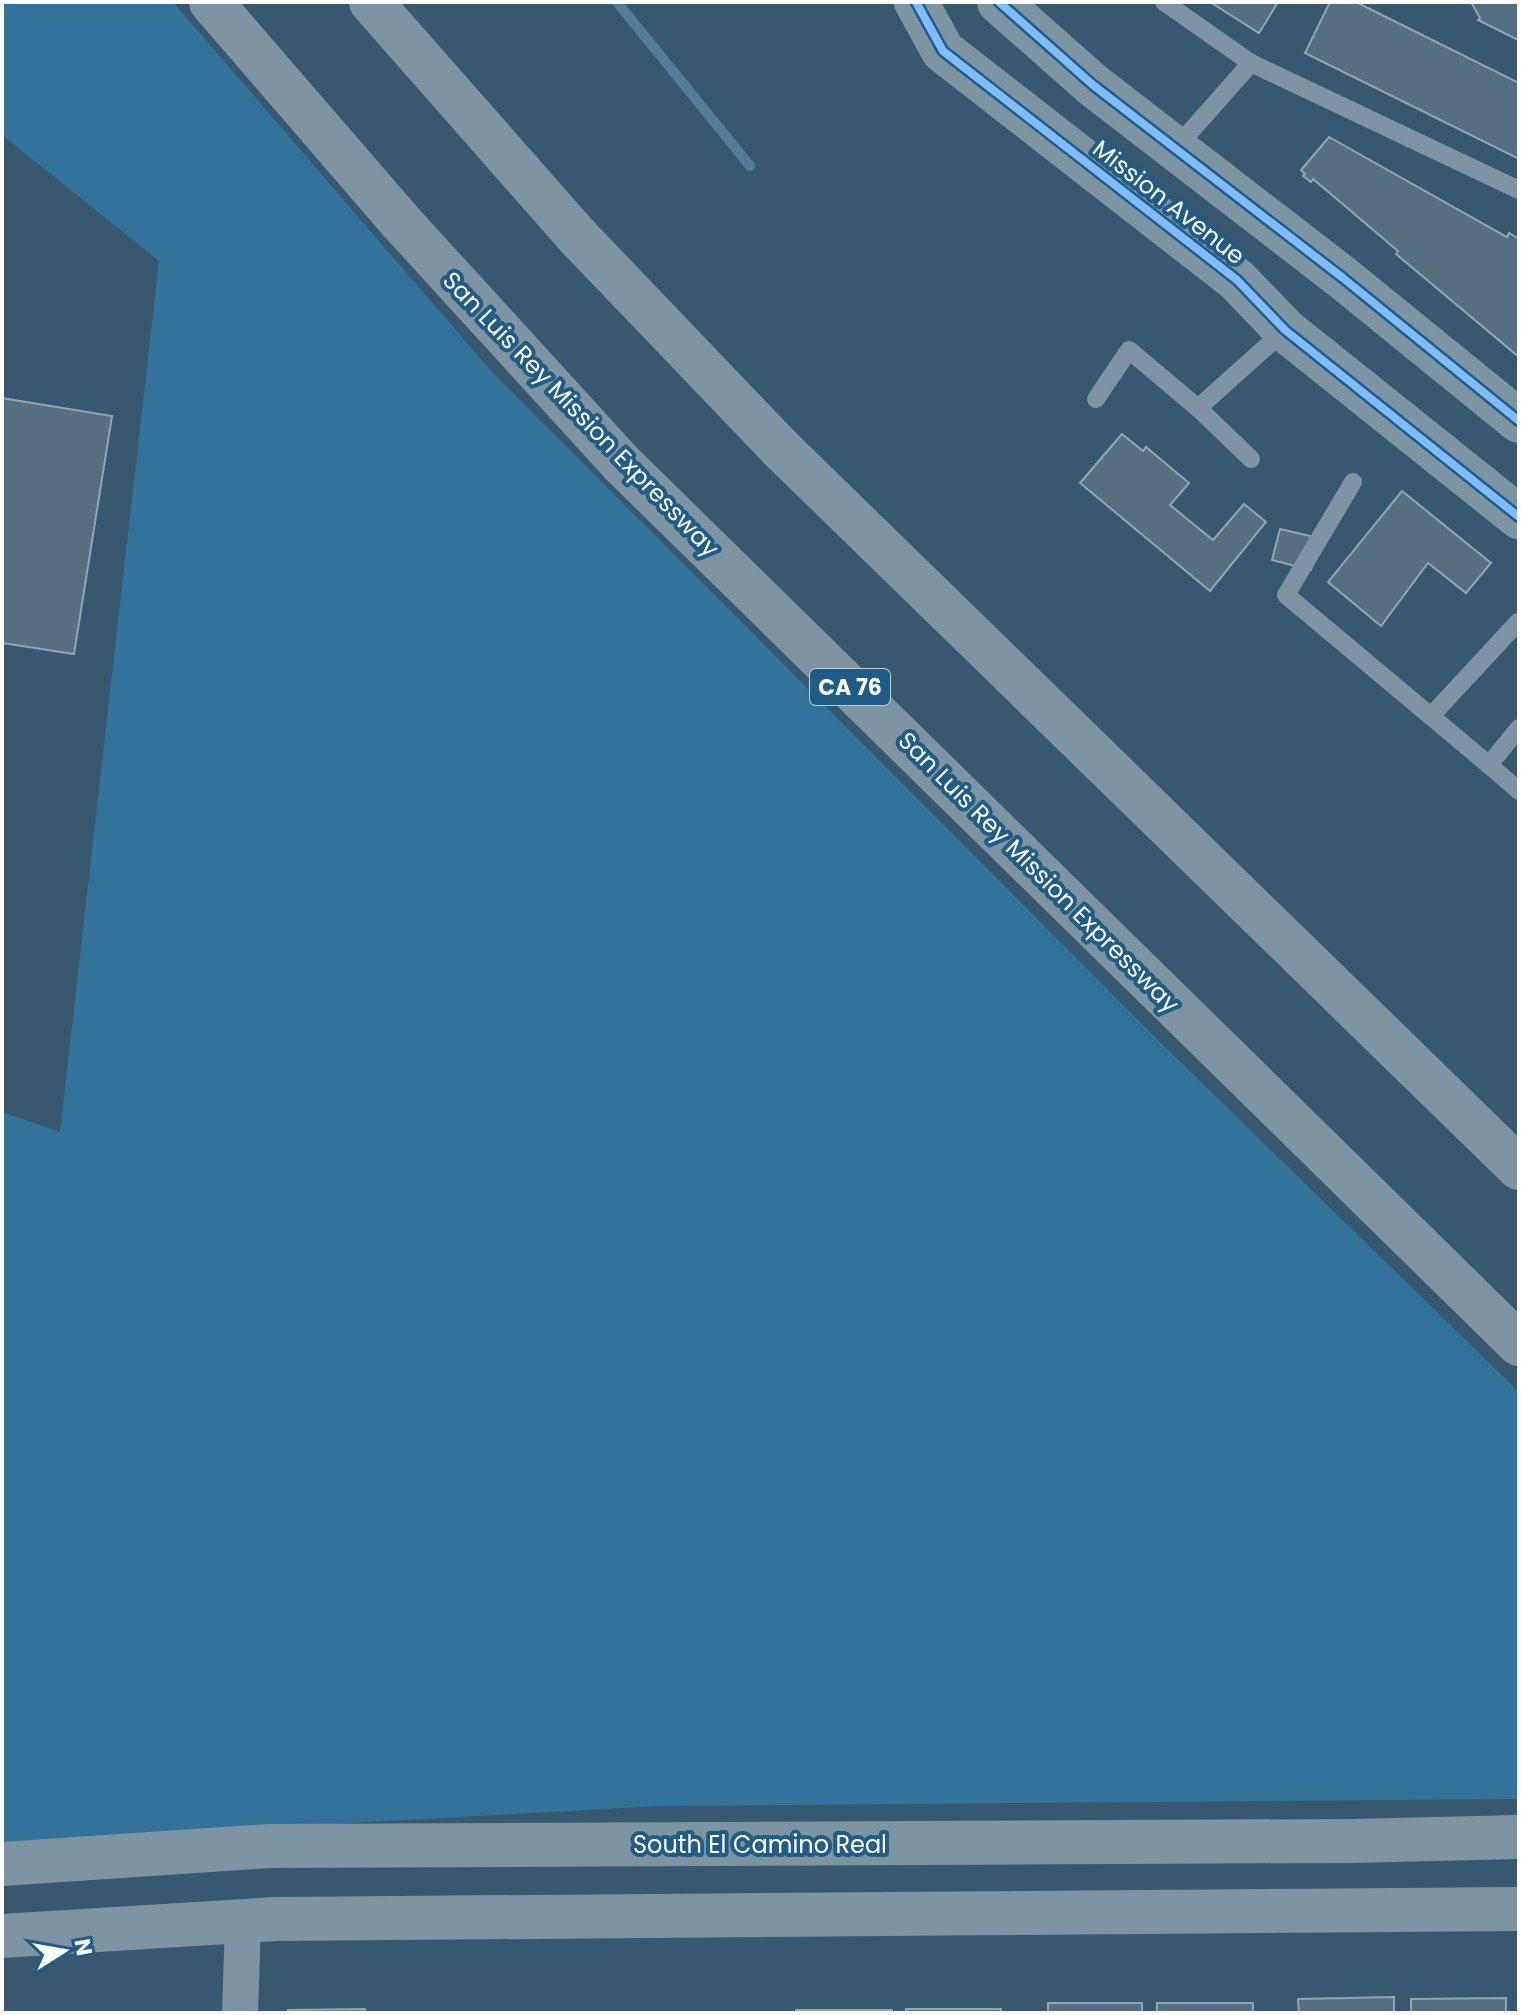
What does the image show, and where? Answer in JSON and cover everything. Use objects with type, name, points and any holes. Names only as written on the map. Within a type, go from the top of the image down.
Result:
[{"type":"highway","name":"San Luis Rey Mission Expressway","points":[[211,2],[420,244],[621,463],[1519,1344]]},
{"type":"highway","points":[[371,2],[577,236],[780,448],[1519,1168]]},
{"type":"main road","name":"Mission Avenue","points":[[916,2],[943,51],[1237,280],[1285,330],[1519,517]]},
{"type":"main road","name":"Mission Avenue","points":[[999,2],[1093,85],[1343,278],[1519,421]]},
{"type":"main road","name":"South El Camino Real","points":[[2,1864],[269,1846],[1352,1841],[1519,1837]]},
{"type":"main road","points":[[2,1936],[243,1922],[1519,1909]]},
{"type":"street","points":[[240,2013],[243,1922]]},
{"type":"lane","points":[[1164,2],[1251,63],[1519,190]]},
{"type":"lane","points":[[1175,149],[1251,63]]},
{"type":"lane","points":[[1198,408],[1285,330]]},
{"type":"lane","points":[[1096,399],[1129,350],[1198,408],[1251,459]]},
{"type":"lane","points":[[1353,482],[1286,595],[1519,791]]},
{"type":"lane","points":[[1431,716],[1518,622]]},
{"type":"lane","points":[[1489,765],[1519,728]]},
{"type":"shaded area","points":[[2,2],[173,2],[492,372],[1160,1042],[1519,1392],[1519,1799],[661,1806],[2,1842],[2,1112],[60,1132],[159,261],[2,135]]},
{"type":"building","points":[[1210,2],[1278,2],[1259,33]]},
{"type":"building","points":[[1330,2],[1356,2],[1519,83],[1519,159],[1305,53]]},
{"type":"building","points":[[1471,2],[1519,2],[1518,40],[1478,20],[1480,18]]},
{"type":"building","points":[[1329,137],[1507,237],[1509,233],[1519,239],[1519,357],[1396,254],[1398,251],[1313,179],[1311,182],[1303,176],[1305,174],[1301,170]]},
{"type":"building","points":[[2,398],[112,416],[74,654],[2,643]]},
{"type":"building","points":[[1122,434],[1143,451],[1146,447],[1189,483],[1170,505],[1213,540],[1244,504],[1266,522],[1210,591],[1080,483]]},
{"type":"building","points":[[1402,491],[1491,563],[1466,593],[1428,563],[1381,626],[1328,582]]},
{"type":"building","points":[[1280,529],[1319,538],[1311,570],[1272,560]]},
{"type":"building","points":[[1394,1997],[1394,2013],[1299,2013],[1298,1999]]},
{"type":"building","points":[[1506,1998],[1506,2013],[1411,2013],[1411,1999]]},
{"type":"building","points":[[1048,2003],[1142,2003],[1142,2013],[1048,2013]]},
{"type":"building","points":[[1157,2003],[1253,2003],[1253,2013],[1157,2013]]},
{"type":"building","points":[[365,2009],[366,2013],[288,2013],[288,2010]]},
{"type":"building","points":[[906,2009],[1001,2009],[1001,2013],[906,2013]]},
{"type":"building","points":[[796,2010],[892,2010],[892,2013],[796,2013]]},
{"type":"waterway","points":[[617,2],[750,166]]},
{"type":"cycle path","points":[[916,2],[943,51],[1237,280],[1285,330],[1519,517]]},
{"type":"cycle path","points":[[999,2],[1093,85],[1343,278],[1519,421]]}]
